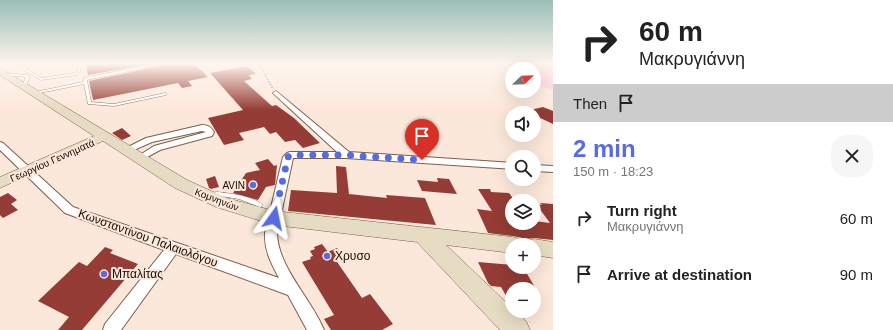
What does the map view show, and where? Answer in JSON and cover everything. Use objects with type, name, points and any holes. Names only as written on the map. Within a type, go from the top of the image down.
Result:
[{"type":"main road","name":"Κομνηνών","points":[[21,79],[25,81],[35,93],[181,184],[212,195],[222,203],[266,213],[505,244]]},
{"type":"main road","name":"Γεωργίου Γεννηματά","points":[[0,183],[102,135]]},
{"type":"main road","name":"Γεωργίου Γεννηματά","points":[[0,178],[26,170]]},
{"type":"main road","points":[[422,234],[517,330]]},
{"type":"main road","points":[[541,249],[553,250]]},
{"type":"street","points":[[276,93],[346,155]]},
{"type":"street","points":[[202,128],[206,128],[210,132],[206,136],[133,154],[149,140],[202,128]]},
{"type":"street","name":"Κωνσταντίνου Παλαιολόγου","points":[[0,145],[69,210],[293,290]]},
{"type":"street","points":[[316,330],[277,261],[271,246],[271,233],[266,213],[290,155],[346,155],[505,166]]},
{"type":"street","points":[[541,168],[553,169]]},
{"type":"street","points":[[111,330],[174,247]]},
{"type":"lane","points":[[85,79],[89,103],[114,105],[165,94]]},
{"type":"lane","points":[[35,93],[85,83]]},
{"type":"path","points":[[268,79],[276,93]]},
{"type":"shaded area","points":[[541,79],[553,79],[553,90],[541,86]]},
{"type":"building","points":[[97,79],[196,79],[188,81],[192,86],[182,88],[178,83],[93,100],[89,81]]},
{"type":"building","points":[[216,79],[250,79],[244,81],[272,106],[276,105],[294,118],[320,143],[303,148],[295,140],[285,142],[276,132],[270,134],[264,127],[239,133],[244,140],[224,145],[208,118],[243,110]]},
{"type":"building","points":[[541,107],[553,111],[553,124],[541,118]]},
{"type":"building","points":[[122,128],[131,136],[122,140],[112,133]]},
{"type":"building","points":[[268,159],[274,166],[277,165],[275,185],[266,187],[258,200],[233,193],[246,173],[260,170],[255,163]]},
{"type":"building","points":[[336,166],[346,167],[349,194],[387,198],[386,195],[425,198],[436,225],[288,211],[291,190],[337,193]]},
{"type":"building","points":[[215,176],[219,187],[211,189],[209,188],[206,179]]},
{"type":"building","points":[[437,178],[449,179],[457,194],[422,191],[417,180],[438,182]]},
{"type":"building","points":[[478,189],[490,189],[491,192],[510,194],[505,194],[505,230],[541,230],[541,222],[550,223],[541,211],[541,203],[553,204],[553,240],[541,238],[522,238],[488,233],[477,209],[492,211]]},
{"type":"building","points":[[8,193],[17,200],[11,204],[18,210],[3,218],[0,215],[0,197]]},
{"type":"building","points":[[322,244],[328,252],[337,248],[342,255],[335,259],[362,298],[370,294],[393,324],[382,330],[331,330],[324,319],[334,315],[302,262],[311,259],[310,257],[313,256],[310,251],[315,249],[314,247]]},
{"type":"building","points":[[105,247],[113,250],[110,253],[138,264],[82,330],[58,330],[69,317],[38,301],[79,262],[87,266]]},
{"type":"building","points":[[478,262],[505,264],[505,274],[527,274],[532,282],[505,282],[505,294],[501,287],[491,286],[488,283]]},
{"type":"place","name":"AVIN","points":[[253,185]]},
{"type":"place","name":"Χρυσο","points":[[327,256]]},
{"type":"place","name":"Μπαλίτας","points":[[104,274]]},
{"type":"route","points":[[274,218],[288,157],[290,155],[346,155],[422,160]]}]
